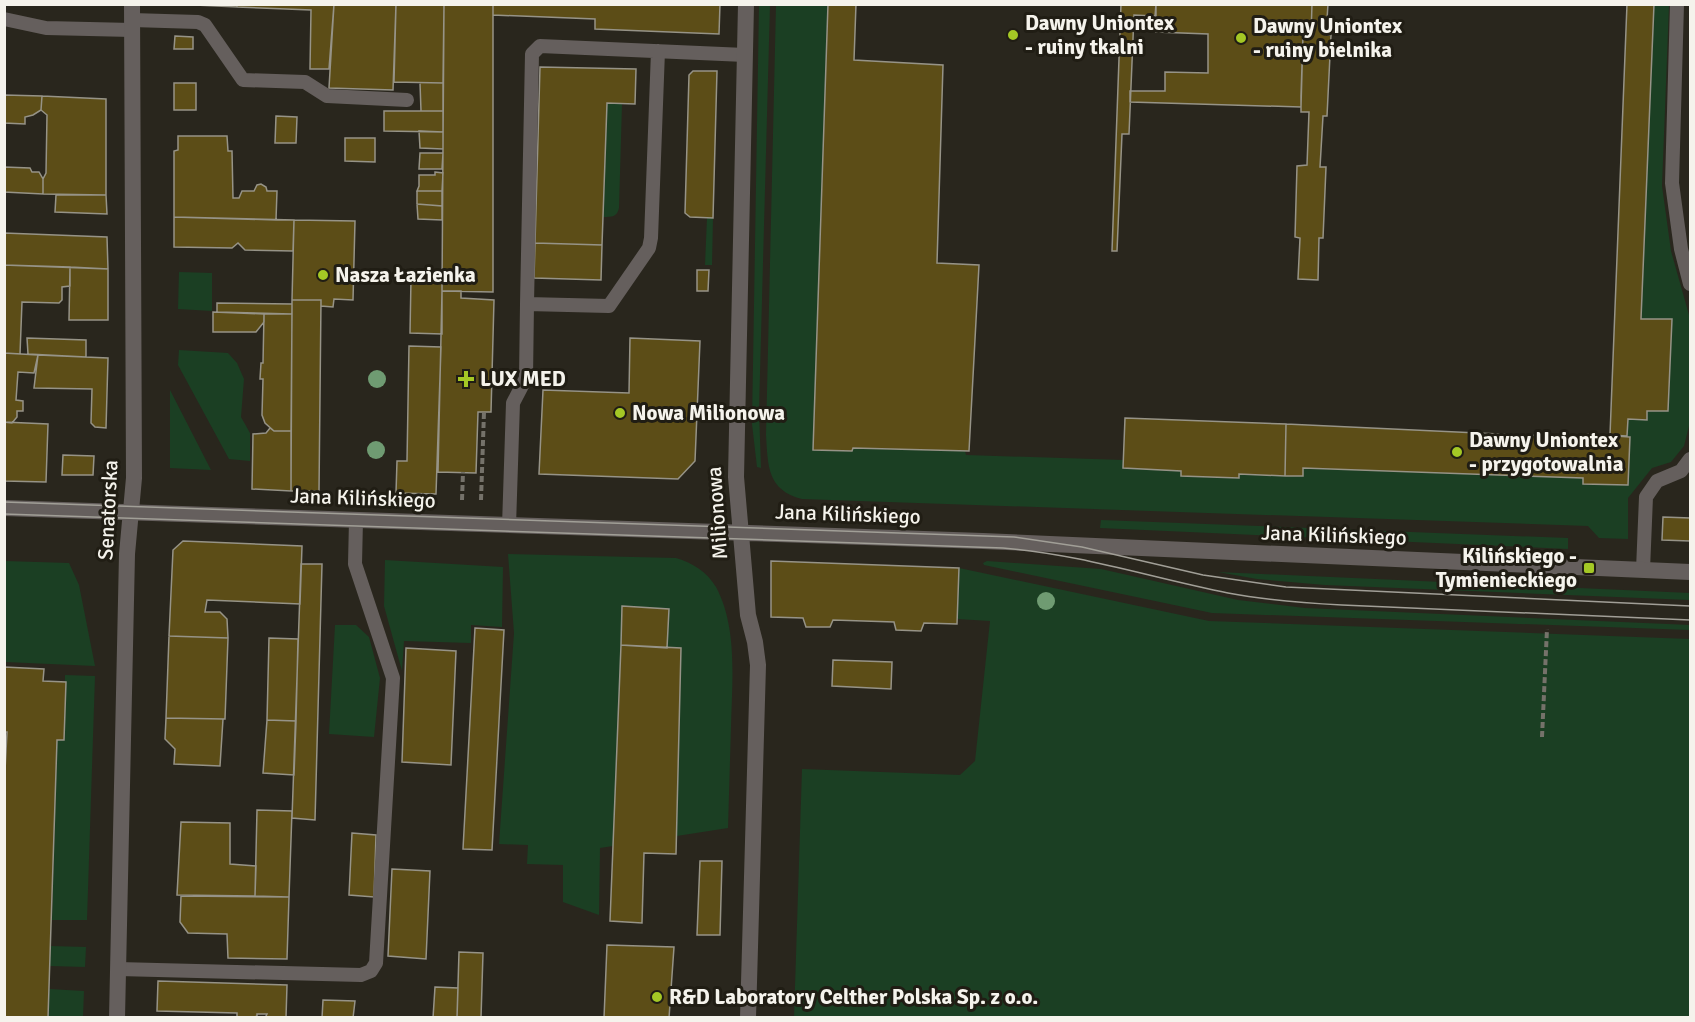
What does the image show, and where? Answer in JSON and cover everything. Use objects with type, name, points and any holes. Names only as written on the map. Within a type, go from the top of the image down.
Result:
[{"type":"street","name":"Milionowa","points":[[746,4],[736,477],[748,615],[758,665],[748,1017]]},
{"type":"street","name":"Senatorska","points":[[117,1017],[127,554],[134,478],[132,18]]},
{"type":"street","name":"Jana Kilińskiego","points":[[4,508],[983,541],[1690,572]]},
{"type":"lane","points":[[1677,4],[1672,183],[1681,249],[1690,284]]},
{"type":"lane","points":[[4,19],[46,28],[132,18],[198,22],[205,25],[243,80],[305,82],[327,96],[407,100]]},
{"type":"lane","points":[[509,526],[513,403],[526,378],[532,54],[540,46],[745,54]]},
{"type":"lane","points":[[527,304],[609,306],[649,248],[658,51]]},
{"type":"lane","points":[[1643,570],[1646,497],[1657,481],[1681,471],[1690,459]]},
{"type":"lane","points":[[118,969],[361,975],[371,971],[376,963],[393,678],[355,564],[356,520]]},
{"type":"path","points":[[481,500],[483,412]]},
{"type":"path","points":[[462,500],[463,472]]},
{"type":"path","points":[[1542,737],[1547,629]]},
{"type":"green space","points":[[828,4],[814,450],[852,451],[853,448],[965,451],[966,455],[1124,460],[1181,471],[1181,476],[1238,478],[1239,474],[1302,476],[1303,468],[1583,478],[1583,484],[1628,485],[1630,437],[1627,436],[1628,419],[1646,420],[1647,411],[1668,411],[1672,319],[1641,319],[1654,5],[1669,5],[1662,186],[1671,251],[1689,315],[1690,422],[1684,446],[1671,462],[1652,468],[1628,498],[1628,539],[1599,538],[1588,526],[802,499],[790,495],[782,490],[772,475],[766,435],[776,5]]},
{"type":"green space","points":[[759,5],[770,5],[759,410],[761,468],[757,467],[752,424]]},
{"type":"green space","points":[[607,103],[622,104],[619,208],[614,216],[603,217]]},
{"type":"green space","points":[[707,218],[713,218],[712,265],[705,265]]},
{"type":"green space","points":[[179,272],[212,273],[212,311],[178,309]]},
{"type":"green space","points":[[179,350],[228,353],[237,363],[244,379],[241,417],[250,433],[250,461],[229,459],[178,365]]},
{"type":"green space","points":[[170,390],[211,470],[170,468]]},
{"type":"green space","points":[[1101,520],[1568,538],[1568,549],[1100,528]]},
{"type":"green space","points":[[508,554],[676,558],[699,569],[708,577],[716,587],[728,620],[732,674],[728,828],[600,848],[599,915],[563,902],[563,865],[527,864],[528,845],[499,844],[514,633]]},
{"type":"green space","points":[[385,560],[503,567],[502,627],[471,625],[471,643],[404,641],[402,671],[384,606]]},
{"type":"green space","points":[[5,561],[69,563],[79,585],[95,666],[5,662]]},
{"type":"green space","points":[[987,561],[1101,569],[1238,600],[1305,608],[1690,625],[1690,630],[1212,613],[984,565],[983,563]]},
{"type":"green space","points":[[959,568],[1209,621],[1690,639],[1690,1017],[794,1018],[802,769],[960,775],[975,761],[990,621],[957,619]]},
{"type":"green space","points":[[1218,572],[1690,593],[1690,600],[1325,585],[1257,579]]},
{"type":"green space","points":[[335,625],[356,625],[369,637],[380,678],[374,737],[329,734]]},
{"type":"green space","points":[[65,675],[95,676],[87,920],[52,920],[57,740],[64,740]]},
{"type":"green space","points":[[50,946],[86,947],[85,967],[50,966]]},
{"type":"green space","points":[[49,989],[84,991],[83,1017],[48,1018]]},
{"type":"building","points":[[173,4],[237,4],[237,7]]},
{"type":"building","points":[[237,4],[334,4],[329,69],[310,69],[311,10],[237,7]]},
{"type":"building","points":[[334,4],[396,4],[393,90],[329,88]]},
{"type":"building","points":[[396,4],[444,4],[443,83],[394,82]]},
{"type":"building","points":[[444,4],[493,4],[493,292],[442,291]]},
{"type":"building","points":[[493,4],[720,4],[719,34],[595,29],[595,19],[493,15]]},
{"type":"building","points":[[828,4],[856,4],[854,60],[943,65],[937,263],[979,265],[969,451],[853,448],[852,451],[813,450]]},
{"type":"building","points":[[1121,4],[1156,4],[1155,16],[1134,15],[1129,134],[1122,134],[1117,251],[1112,251]]},
{"type":"building","points":[[1156,4],[1312,4],[1311,35],[1303,35],[1301,107],[1130,102],[1130,91],[1165,91],[1165,72],[1208,73],[1208,34],[1156,32]]},
{"type":"building","points":[[1312,4],[1328,4],[1326,35],[1331,35],[1327,116],[1323,116],[1320,167],[1326,167],[1323,238],[1319,238],[1318,280],[1298,279],[1300,238],[1295,237],[1297,166],[1307,165],[1309,112],[1301,112],[1301,96],[1303,35],[1311,35]]},
{"type":"building","points":[[1627,4],[1654,4],[1641,319],[1672,319],[1668,411],[1647,411],[1647,420],[1628,419],[1627,436],[1610,435]]},
{"type":"building","points":[[175,36],[193,37],[193,49],[174,49]]},
{"type":"building","points":[[540,67],[636,69],[635,104],[607,103],[602,245],[535,243]]},
{"type":"building","points":[[693,71],[717,71],[713,218],[690,217],[685,213],[689,75]]},
{"type":"building","points":[[174,83],[196,83],[196,110],[174,110]]},
{"type":"building","points":[[420,83],[443,83],[443,111],[421,111]]},
{"type":"building","points":[[4,95],[42,96],[41,110],[25,117],[25,124],[4,123]]},
{"type":"building","points":[[42,96],[106,99],[106,195],[43,194],[43,179],[46,173],[47,115],[41,110]]},
{"type":"building","points":[[384,111],[443,111],[443,132],[384,131]]},
{"type":"building","points":[[276,116],[297,117],[296,143],[275,143]]},
{"type":"building","points":[[419,131],[443,132],[443,149],[420,148]]},
{"type":"building","points":[[178,136],[227,136],[228,151],[232,151],[233,198],[239,198],[242,191],[254,191],[257,185],[261,184],[266,187],[267,191],[277,191],[276,220],[174,217],[174,151],[178,150]]},
{"type":"building","points":[[345,138],[375,138],[375,162],[345,161]]},
{"type":"building","points":[[420,153],[443,153],[442,169],[419,169]]},
{"type":"building","points":[[4,167],[30,168],[32,172],[39,172],[43,179],[43,194],[4,192]]},
{"type":"building","points":[[435,172],[443,173],[442,191],[417,191],[419,175],[435,175]]},
{"type":"building","points":[[417,191],[442,191],[442,206],[417,204]]},
{"type":"building","points":[[56,195],[106,195],[107,214],[55,212]]},
{"type":"building","points":[[417,204],[442,206],[442,220],[418,219]]},
{"type":"building","points":[[174,217],[294,220],[293,251],[245,250],[238,243],[232,248],[174,247]]},
{"type":"building","name":"Nasza Łazienka","points":[[294,220],[355,221],[353,300],[334,299],[333,307],[321,306],[321,300],[292,300]]},
{"type":"building","points":[[4,233],[107,237],[108,269],[4,265]]},
{"type":"building","points":[[535,243],[602,245],[601,280],[534,278]]},
{"type":"building","points":[[4,265],[70,267],[70,286],[62,287],[62,300],[59,303],[22,302],[20,354],[4,353]]},
{"type":"building","points":[[70,267],[108,269],[108,320],[69,320]]},
{"type":"building","points":[[697,270],[709,270],[708,291],[697,291]]},
{"type":"building","points":[[411,279],[442,280],[442,334],[410,333]]},
{"type":"building","name":"LUX MED","points":[[442,291],[461,291],[461,298],[494,300],[491,412],[478,412],[476,473],[438,472]]},
{"type":"building","points":[[292,300],[321,300],[319,491],[291,491]]},
{"type":"building","points":[[217,303],[292,304],[292,314],[217,312]]},
{"type":"building","points":[[213,312],[264,314],[264,322],[256,332],[213,332]]},
{"type":"building","points":[[264,314],[292,314],[291,431],[274,431],[265,423],[262,415],[263,379],[260,379],[261,363],[263,363]]},
{"type":"building","points":[[27,338],[86,340],[86,357],[28,354]]},
{"type":"building","name":"Nowa Milionowa","points":[[630,338],[700,341],[695,461],[678,479],[539,474],[543,390],[629,393]]},
{"type":"building","points":[[409,346],[441,347],[436,494],[396,493],[397,461],[407,461]]},
{"type":"building","points":[[4,353],[38,355],[34,373],[18,372],[16,400],[23,401],[23,411],[17,411],[17,417],[12,423],[4,422]]},
{"type":"building","points":[[38,355],[108,358],[106,428],[95,427],[91,423],[92,389],[34,388]]},
{"type":"building","points":[[1125,418],[1286,424],[1285,476],[1239,474],[1239,478],[1181,476],[1181,471],[1123,468]]},
{"type":"building","points":[[4,422],[48,424],[46,482],[4,481]]},
{"type":"building","name":"Dawny Uniontex - przygotowalnia","points":[[1286,424],[1586,438],[1587,434],[1630,437],[1628,485],[1583,484],[1583,478],[1303,468],[1303,476],[1285,476]]},
{"type":"building","points":[[270,428],[274,431],[291,431],[291,491],[252,489],[253,434],[266,433]]},
{"type":"building","points":[[63,455],[94,456],[93,475],[62,475]]},
{"type":"building","points":[[1663,517],[1690,518],[1690,541],[1662,540]]},
{"type":"building","points":[[183,541],[302,546],[300,604],[207,600],[205,612],[220,612],[227,619],[228,638],[169,636],[173,550]]},
{"type":"building","points":[[771,561],[959,568],[957,624],[924,623],[921,631],[896,630],[894,622],[833,620],[830,627],[806,627],[803,618],[771,617]]},
{"type":"building","points":[[301,564],[322,564],[315,820],[292,818]]},
{"type":"building","points":[[622,606],[669,609],[667,648],[621,645]]},
{"type":"building","points":[[475,628],[504,630],[492,850],[463,849]]},
{"type":"building","points":[[169,636],[228,638],[225,719],[166,718]]},
{"type":"building","points":[[269,638],[298,639],[296,721],[267,720]]},
{"type":"building","points":[[621,645],[681,648],[676,854],[644,853],[642,923],[610,921]]},
{"type":"building","points":[[406,648],[456,651],[451,765],[402,762]]},
{"type":"building","points":[[833,660],[892,662],[891,689],[832,686]]},
{"type":"building","points":[[4,667],[44,669],[43,681],[66,682],[64,740],[57,740],[48,1018],[4,1018],[4,790],[7,732],[4,732]]},
{"type":"building","points":[[166,718],[223,719],[220,766],[174,764],[175,749],[165,739]]},
{"type":"building","points":[[267,720],[296,721],[294,775],[263,773]]},
{"type":"building","points":[[257,810],[292,811],[289,897],[255,896]]},
{"type":"building","points":[[181,822],[230,823],[230,864],[256,866],[255,896],[177,895]]},
{"type":"building","points":[[352,833],[376,835],[374,897],[349,895]]},
{"type":"building","points":[[700,861],[722,861],[720,935],[697,935]]},
{"type":"building","points":[[392,869],[430,871],[426,959],[388,956]]},
{"type":"building","points":[[181,896],[289,897],[287,959],[228,958],[227,934],[188,933],[180,922]]},
{"type":"building","points":[[607,945],[674,947],[669,1018],[604,1018]]},
{"type":"building","points":[[459,952],[483,953],[481,1018],[457,1018]]},
{"type":"building","points":[[158,981],[287,985],[286,1018],[265,1018],[267,1014],[240,1018],[237,1013],[157,1011]]},
{"type":"building","points":[[435,987],[458,988],[457,1018],[433,1018]]},
{"type":"building","points":[[323,1000],[355,1001],[353,1018],[322,1018]]},
{"type":"tram line","points":[[4,502],[1014,537],[1082,547],[1203,575],[1286,587],[1690,606]]},
{"type":"tram line","points":[[4,514],[1003,548],[1060,555],[1256,598],[1342,605],[1690,620]]},
{"type":"place","name":"Dawny Uniontex - ruiny tkalni","points":[[1013,35]]},
{"type":"place","name":"Dawny Uniontex - ruiny bielnika","points":[[1241,38]]},
{"type":"place","name":"Nasza Łazienka","points":[[323,275]]},
{"type":"place","name":"LUX MED","points":[[466,379]]},
{"type":"place","name":"Nowa Milionowa","points":[[620,413]]},
{"type":"place","name":"Dawny Uniontex - przygotowalnia","points":[[1457,452]]},
{"type":"place","name":"Kilińskiego - Tymienieckiego","points":[[1589,568]]},
{"type":"place","name":"R&D Laboratory Celther Polska Sp. z o.o.","points":[[657,997]]}]
